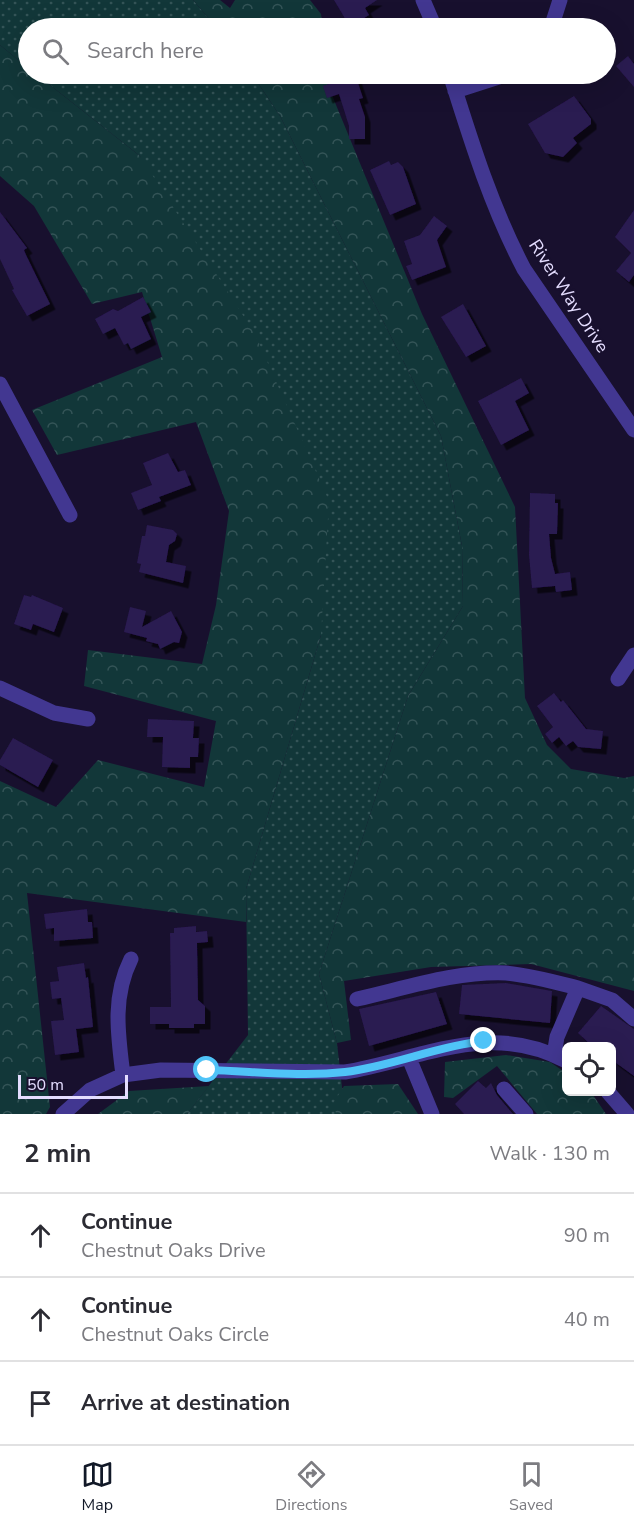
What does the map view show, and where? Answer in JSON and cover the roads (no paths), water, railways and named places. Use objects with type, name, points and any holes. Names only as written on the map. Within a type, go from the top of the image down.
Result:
[{"type":"street","points":[[423,0],[431,18]]},
{"type":"street","points":[[554,18],[560,0]]},
{"type":"street","name":"River Way Drive","points":[[453,84],[484,180],[524,269],[634,430]]},
{"type":"street","points":[[455,91],[477,84]]},
{"type":"street","points":[[0,384],[70,515]]},
{"type":"street","points":[[618,679],[634,655]]},
{"type":"street","points":[[0,688],[54,713],[88,719]]},
{"type":"street","points":[[123,1075],[118,996],[122,978],[131,960]]},
{"type":"street","points":[[357,999],[436,981],[491,973],[509,974],[578,988],[612,1000],[634,1019]]},
{"type":"street","points":[[63,1114],[90,1090],[123,1075],[161,1070],[345,1072],[460,1044],[484,1041],[506,1042],[560,1058],[557,1037],[578,988]]},
{"type":"street","points":[[409,1058],[432,1114]]},
{"type":"street","points":[[504,1089],[526,1114]]},
{"type":"street","points":[[611,1096],[627,1114]]}]
